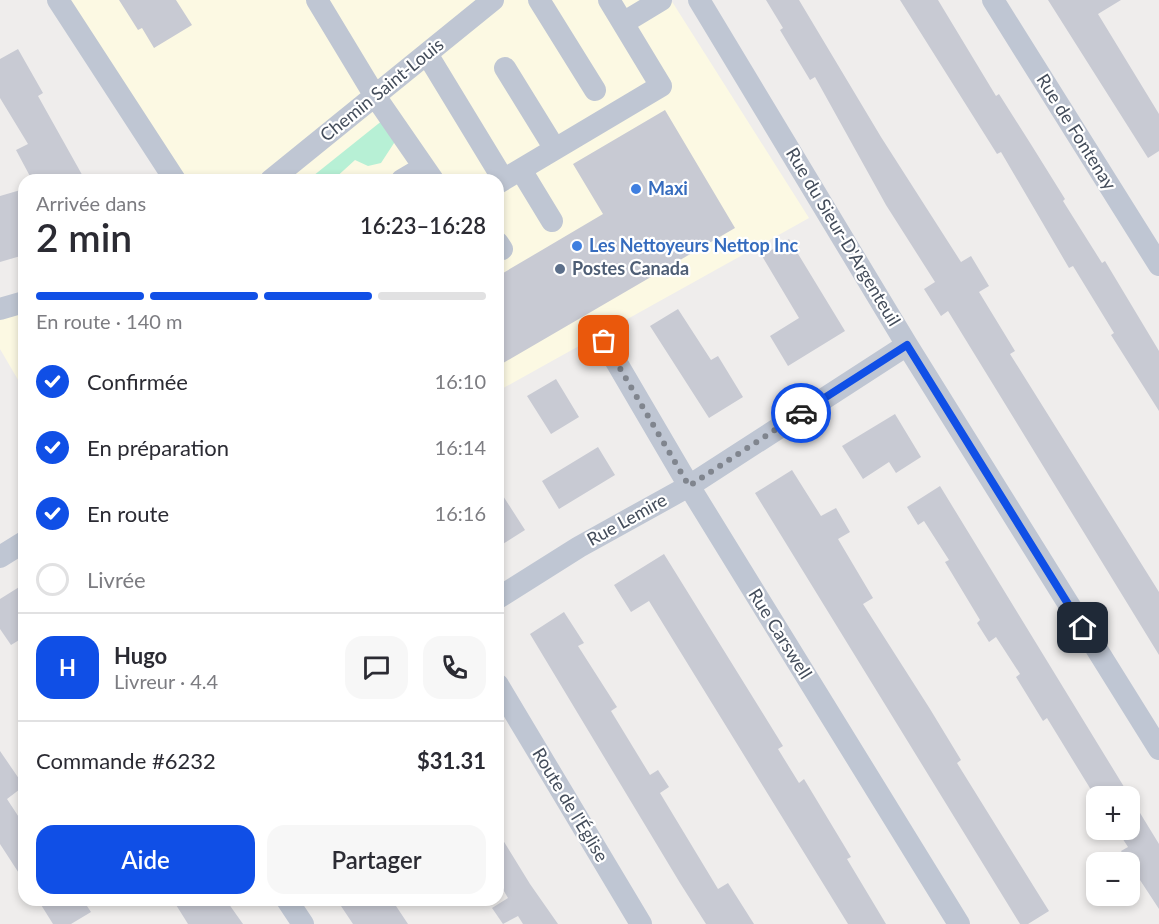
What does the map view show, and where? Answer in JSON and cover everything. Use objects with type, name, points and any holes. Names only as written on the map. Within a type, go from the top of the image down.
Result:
[{"type":"street","points":[[58,0],[171,174]]},
{"type":"street","points":[[317,0],[375,96],[428,173]]},
{"type":"street","name":"Chemin Saint-Louis","points":[[278,174],[493,0]]},
{"type":"street","points":[[507,177],[661,86],[609,0]]},
{"type":"street","points":[[623,23],[661,0]]},
{"type":"street","name":"Rue du Sieur-D'Argenteuil","points":[[699,0],[907,345],[1159,749]]},
{"type":"street","name":"Rue de Fontenay","points":[[993,0],[1159,265]]},
{"type":"street","points":[[547,3],[594,90]]},
{"type":"street","points":[[427,54],[507,177],[552,220]]},
{"type":"street","points":[[505,68],[555,149]]},
{"type":"street","points":[[0,309],[18,304]]},
{"type":"street","name":"Rue Carswell","points":[[604,341],[689,486],[959,924]]},
{"type":"street","name":"Rue Lemire","points":[[504,594],[579,547],[689,486],[907,345]]},
{"type":"street","points":[[0,557],[18,546]]},
{"type":"street","name":"Route de l'Église","points":[[504,696],[641,924]]},
{"type":"street","points":[[291,906],[303,924]]},
{"type":"shaded area","points":[[58,0],[671,0],[809,218],[504,388],[504,174],[171,174]]},
{"type":"shaded area","points":[[18,304],[18,380],[0,349],[0,309]]},
{"type":"green space","points":[[383,120],[396,140],[381,163],[368,166],[355,160],[340,174],[316,174]]},
{"type":"building","points":[[119,0],[176,0],[192,25],[154,48],[142,28],[138,30]]},
{"type":"building","points":[[766,0],[799,0],[881,137],[961,262],[971,256],[989,286],[979,292],[1015,351],[1010,354],[1159,592],[1159,655],[948,311],[941,316],[924,289],[935,282],[886,205],[815,77],[810,80],[780,30],[783,28]]},
{"type":"building","points":[[900,0],[938,0],[996,96],[999,94],[1032,146],[1102,263],[1105,261],[1159,351],[1159,411],[1111,335],[1114,333],[1073,266],[1069,268],[1001,152],[997,154]]},
{"type":"building","points":[[1048,0],[1121,0],[1098,14],[1159,114],[1159,151],[1148,158]]},
{"type":"building","points":[[18,49],[43,93],[38,96],[82,174],[29,174],[16,150],[28,144],[0,98],[0,59]]},
{"type":"building","points":[[665,110],[735,228],[504,363],[504,272],[603,214],[573,164]]},
{"type":"building","points":[[18,191],[18,257],[0,262],[0,196]]},
{"type":"building","points":[[789,239],[845,331],[788,366],[770,336],[799,318],[762,256]]},
{"type":"building","points":[[678,309],[711,360],[718,356],[743,397],[709,418],[650,326]]},
{"type":"building","points":[[556,379],[579,417],[551,434],[527,396]]},
{"type":"building","points":[[895,414],[921,457],[896,473],[889,462],[863,479],[842,446]]},
{"type":"building","points":[[598,447],[615,475],[559,509],[542,481]]},
{"type":"building","points":[[792,470],[821,516],[836,508],[850,532],[838,539],[873,598],[863,604],[961,760],[957,763],[1049,911],[1028,924],[1020,924],[755,493]]},
{"type":"building","points":[[940,486],[1124,786],[1089,786],[1047,718],[1043,721],[1016,677],[1020,674],[996,637],[989,642],[977,623],[980,620],[945,562],[949,560],[924,521],[918,525],[907,507]]},
{"type":"building","points":[[504,497],[525,530],[504,543]]},
{"type":"building","points":[[664,554],[783,746],[778,749],[799,783],[804,779],[851,857],[847,859],[886,924],[848,924],[649,601],[631,612],[614,585]]},
{"type":"building","points":[[18,588],[18,641],[11,645],[0,629],[0,599]]},
{"type":"building","points":[[564,612],[584,643],[578,646],[617,707],[611,711],[650,775],[658,770],[669,787],[660,793],[718,889],[728,883],[754,924],[706,924],[680,883],[530,634]]},
{"type":"building","points":[[0,751],[18,777],[18,791],[7,799],[18,816],[18,872],[0,844]]},
{"type":"building","points":[[1140,813],[1159,844],[1159,909],[1140,880],[1140,852],[1122,852],[1128,847],[1123,840],[1140,840]]},
{"type":"building","points":[[504,842],[558,924],[523,924],[518,916],[503,924],[492,908],[504,906],[504,900],[508,898],[504,891]]},
{"type":"building","points":[[42,906],[87,906],[91,912],[71,924],[53,924]]},
{"type":"building","points":[[177,906],[230,906],[243,924],[188,924]]},
{"type":"building","points":[[341,906],[396,906],[408,924],[353,924]]},
{"type":"way so far","points":[[604,341],[689,486],[801,413]]},
{"type":"place","name":"Maxi","points":[[636,189]]},
{"type":"place","name":"Les Nettoyeurs Nettop Inc","points":[[577,246]]},
{"type":"place","name":"Postes Canada","points":[[560,269]]},
{"type":"route","points":[[801,413],[907,345],[1083,628]]}]
